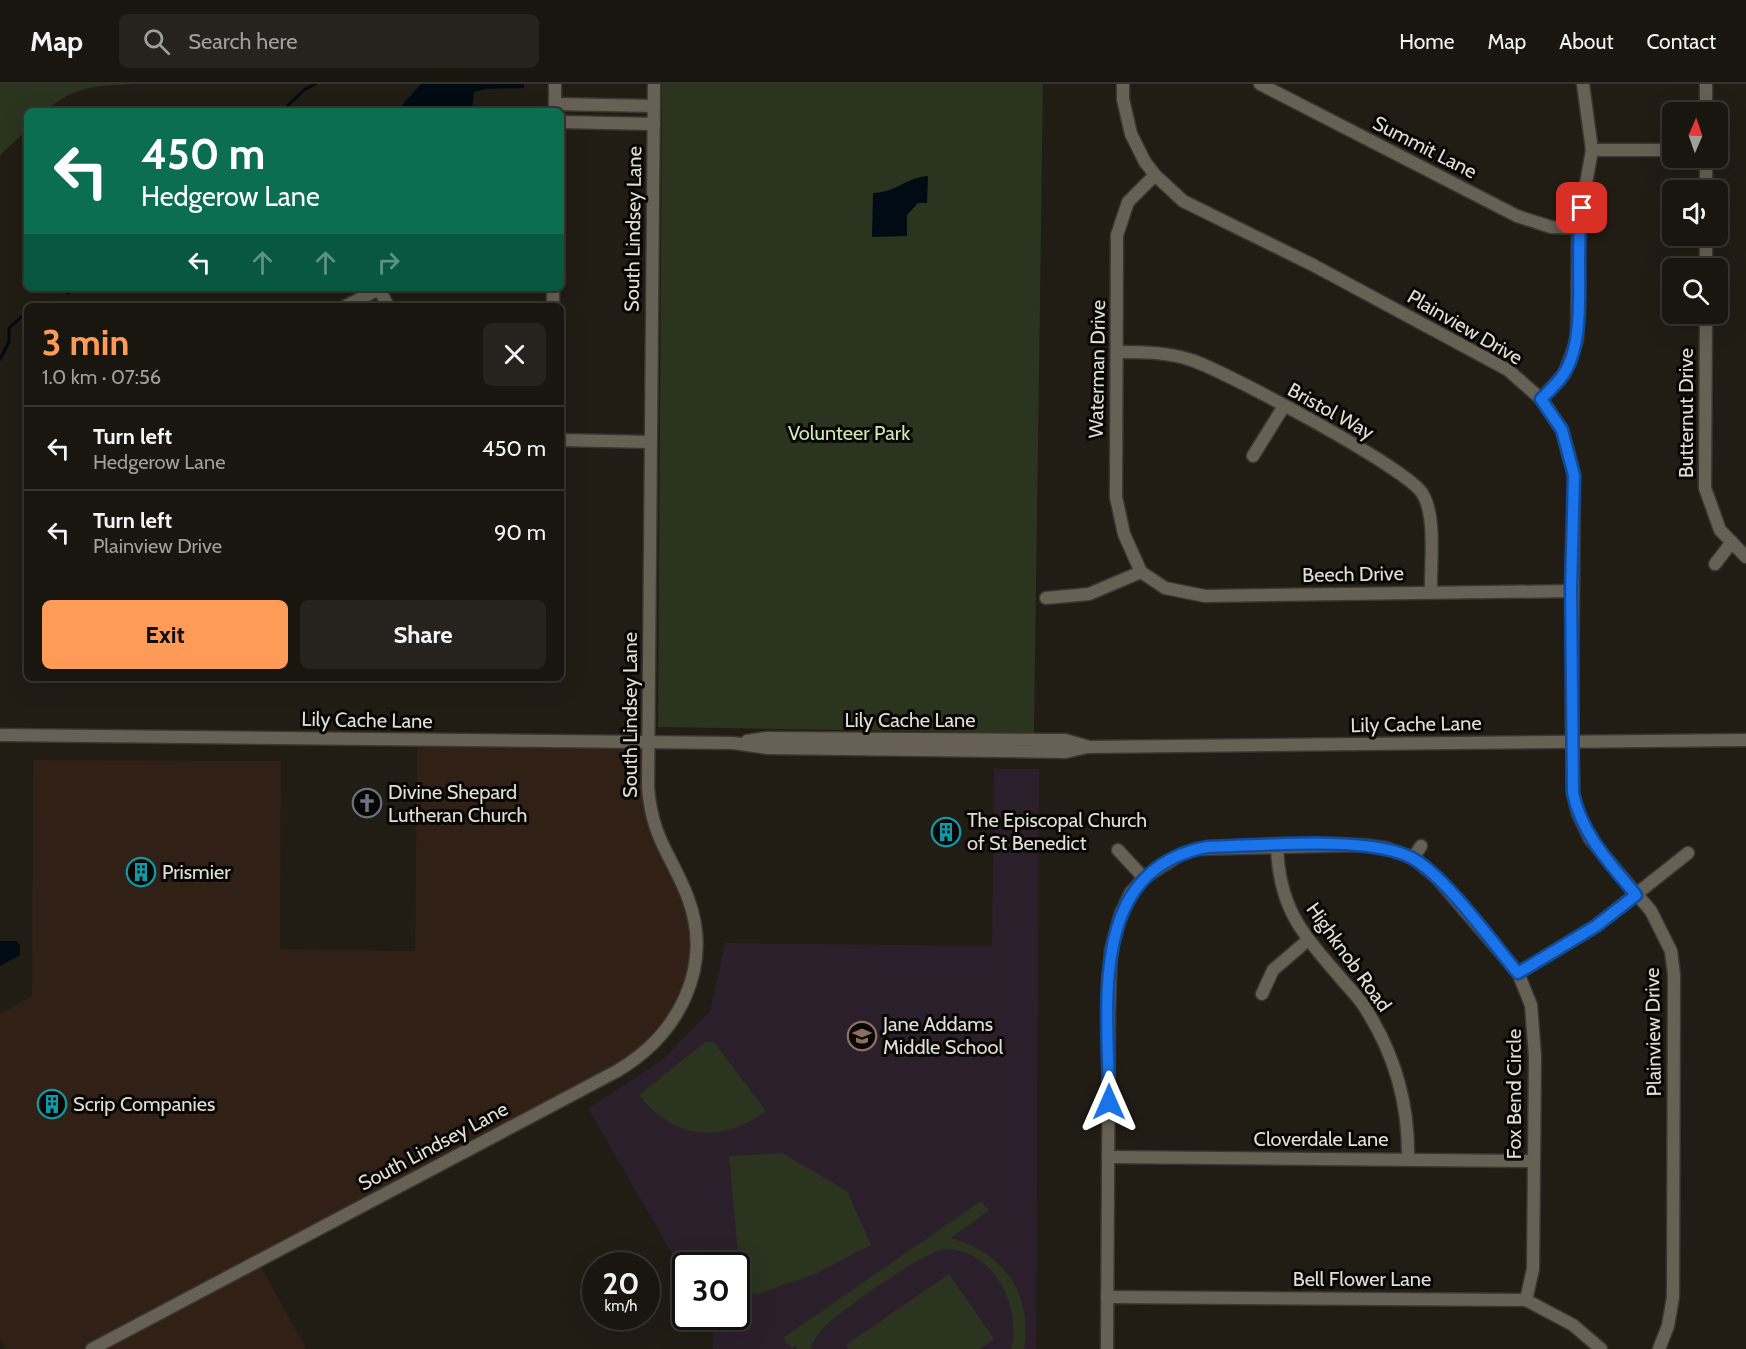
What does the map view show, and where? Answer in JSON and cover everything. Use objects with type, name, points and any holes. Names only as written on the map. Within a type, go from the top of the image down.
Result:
[{"type":"street","points":[[555,84],[555,108],[654,106]]},
{"type":"street","name":"South Lindsey Lane","points":[[92,1349],[606,1077],[653,1046],[684,1005],[695,970],[697,937],[687,895],[653,825],[648,788],[654,84]]},
{"type":"street","name":"Plainview Drive","points":[[1122,84],[1131,134],[1155,175],[1184,201],[1313,266],[1508,370],[1541,399],[1562,430],[1574,475],[1571,591],[1573,793],[1578,814],[1590,839],[1651,911],[1661,929],[1671,951],[1674,975],[1673,1297],[1668,1326],[1659,1349]]},
{"type":"street","name":"Summit Lane","points":[[1260,84],[1517,216],[1551,227],[1578,228]]},
{"type":"street","points":[[1541,399],[1564,374],[1577,340],[1578,228],[1592,150],[1583,84]]},
{"type":"street","points":[[1706,84],[1706,102]]},
{"type":"street","points":[[564,122],[654,124]]},
{"type":"street","points":[[1592,150],[1662,150]]},
{"type":"street","name":"Waterman Drive","points":[[1141,572],[1124,534],[1116,497],[1117,235],[1119,222],[1128,202],[1155,175]]},
{"type":"street","points":[[352,303],[374,291]]},
{"type":"street","name":"Butternut Drive","points":[[1706,324],[1706,488],[1720,530],[1746,557]]},
{"type":"street","name":"Bristol Way","points":[[1117,352],[1155,352],[1194,360],[1284,406],[1406,476],[1422,493],[1430,512],[1431,592]]},
{"type":"street","points":[[1253,456],[1284,406]]},
{"type":"street","points":[[564,440],[650,442]]},
{"type":"street","points":[[1715,564],[1732,542]]},
{"type":"street","points":[[1046,598],[1089,594],[1141,572]]},
{"type":"street","name":"Beech Drive","points":[[1141,572],[1165,588],[1205,596],[1571,591]]},
{"type":"street","name":"Lily Cache Lane","points":[[0,735],[733,743],[766,738],[1065,740],[1087,747],[1746,740]]},
{"type":"street","name":"Fox Bend Circle","points":[[1107,1349],[1111,950],[1121,913],[1131,892],[1144,878],[1180,855],[1196,849],[1370,845],[1413,858],[1436,877],[1518,973],[1531,1005],[1535,1031],[1533,1269],[1526,1300]]},
{"type":"street","name":"Highknob Road","points":[[1277,846],[1278,878],[1283,895],[1308,940],[1367,1009],[1391,1055],[1406,1111],[1408,1159]]},
{"type":"street","points":[[1413,858],[1421,846]]},
{"type":"street","points":[[1118,850],[1144,878]]},
{"type":"street","points":[[1518,973],[1596,926],[1688,853]]},
{"type":"street","points":[[1262,994],[1273,970],[1308,940]]},
{"type":"street","name":"Cloverdale Lane","points":[[1109,1157],[1533,1161]]},
{"type":"street","name":"Bell Flower Lane","points":[[1107,1297],[1526,1300],[1573,1325],[1601,1349]]},
{"type":"shaded area","points":[[421,84],[524,84],[524,88],[486,89],[474,92],[472,108],[400,108]]},
{"type":"shaded area","points":[[928,176],[927,203],[918,203],[907,215],[907,236],[872,237],[873,193]]},
{"type":"shaded area","points":[[417,746],[643,748],[643,796],[647,825],[685,900],[690,923],[692,953],[687,982],[661,1030],[637,1053],[605,1072],[256,1257],[306,1349],[5,1349],[0,1339],[0,1014],[32,996],[33,760],[281,761],[280,949],[415,951]]},
{"type":"shaded area","name":"Jane Addams Middle School","points":[[994,769],[1039,769],[1036,1349],[713,1349],[713,1330],[750,1330],[750,1252],[672,1253],[588,1108],[661,1061],[710,1011],[725,943],[992,946]]},
{"type":"shaded area","points":[[0,941],[16,941],[20,945],[20,955],[0,966]]},
{"type":"green space","points":[[0,84],[138,84],[89,88],[67,96],[50,108],[24,108],[24,133],[0,155]]},
{"type":"green space","name":"Volunteer Park","points":[[662,84],[1043,84],[1034,733],[658,727]]},
{"type":"green space","points":[[705,1042],[714,1042],[766,1111],[732,1129],[699,1132],[683,1129],[667,1121],[639,1095]]},
{"type":"green space","points":[[782,1153],[847,1191],[871,1245],[815,1274],[755,1295],[750,1292],[750,1252],[738,1252],[729,1156]]},
{"type":"green space","points":[[981,1201],[989,1210],[951,1238],[986,1254],[1011,1278],[1024,1311],[1026,1329],[1024,1349],[1011,1349],[1012,1316],[1008,1299],[990,1269],[977,1258],[962,1251],[944,1249],[920,1259],[847,1308],[825,1326],[811,1349],[796,1349],[796,1345],[792,1349],[783,1338]]},
{"type":"green space","points":[[949,1274],[994,1339],[980,1349],[849,1349],[846,1345]]},
{"type":"waterway","points":[[285,108],[304,90],[315,84]]},
{"type":"waterway","points":[[0,359],[9,342],[9,328],[24,315]]},
{"type":"place","name":"Divine Shepard Lutheran Church","points":[[367,803]]},
{"type":"place","name":"The Episcopal Church of St Benedict","points":[[946,832]]},
{"type":"place","name":"Prismier","points":[[141,872]]},
{"type":"place","name":"Jane Addams Middle School","points":[[862,1036]]},
{"type":"place","name":"Scrip Companies","points":[[52,1104]]},
{"type":"route","points":[[1109,1102],[1111,950],[1115,927],[1131,892],[1144,878],[1180,855],[1207,847],[1370,845],[1413,858],[1436,877],[1518,973],[1596,926],[1636,895],[1590,839],[1578,814],[1573,793],[1571,591],[1574,475],[1562,430],[1541,399],[1564,374],[1577,340],[1578,228],[1582,208]]}]
